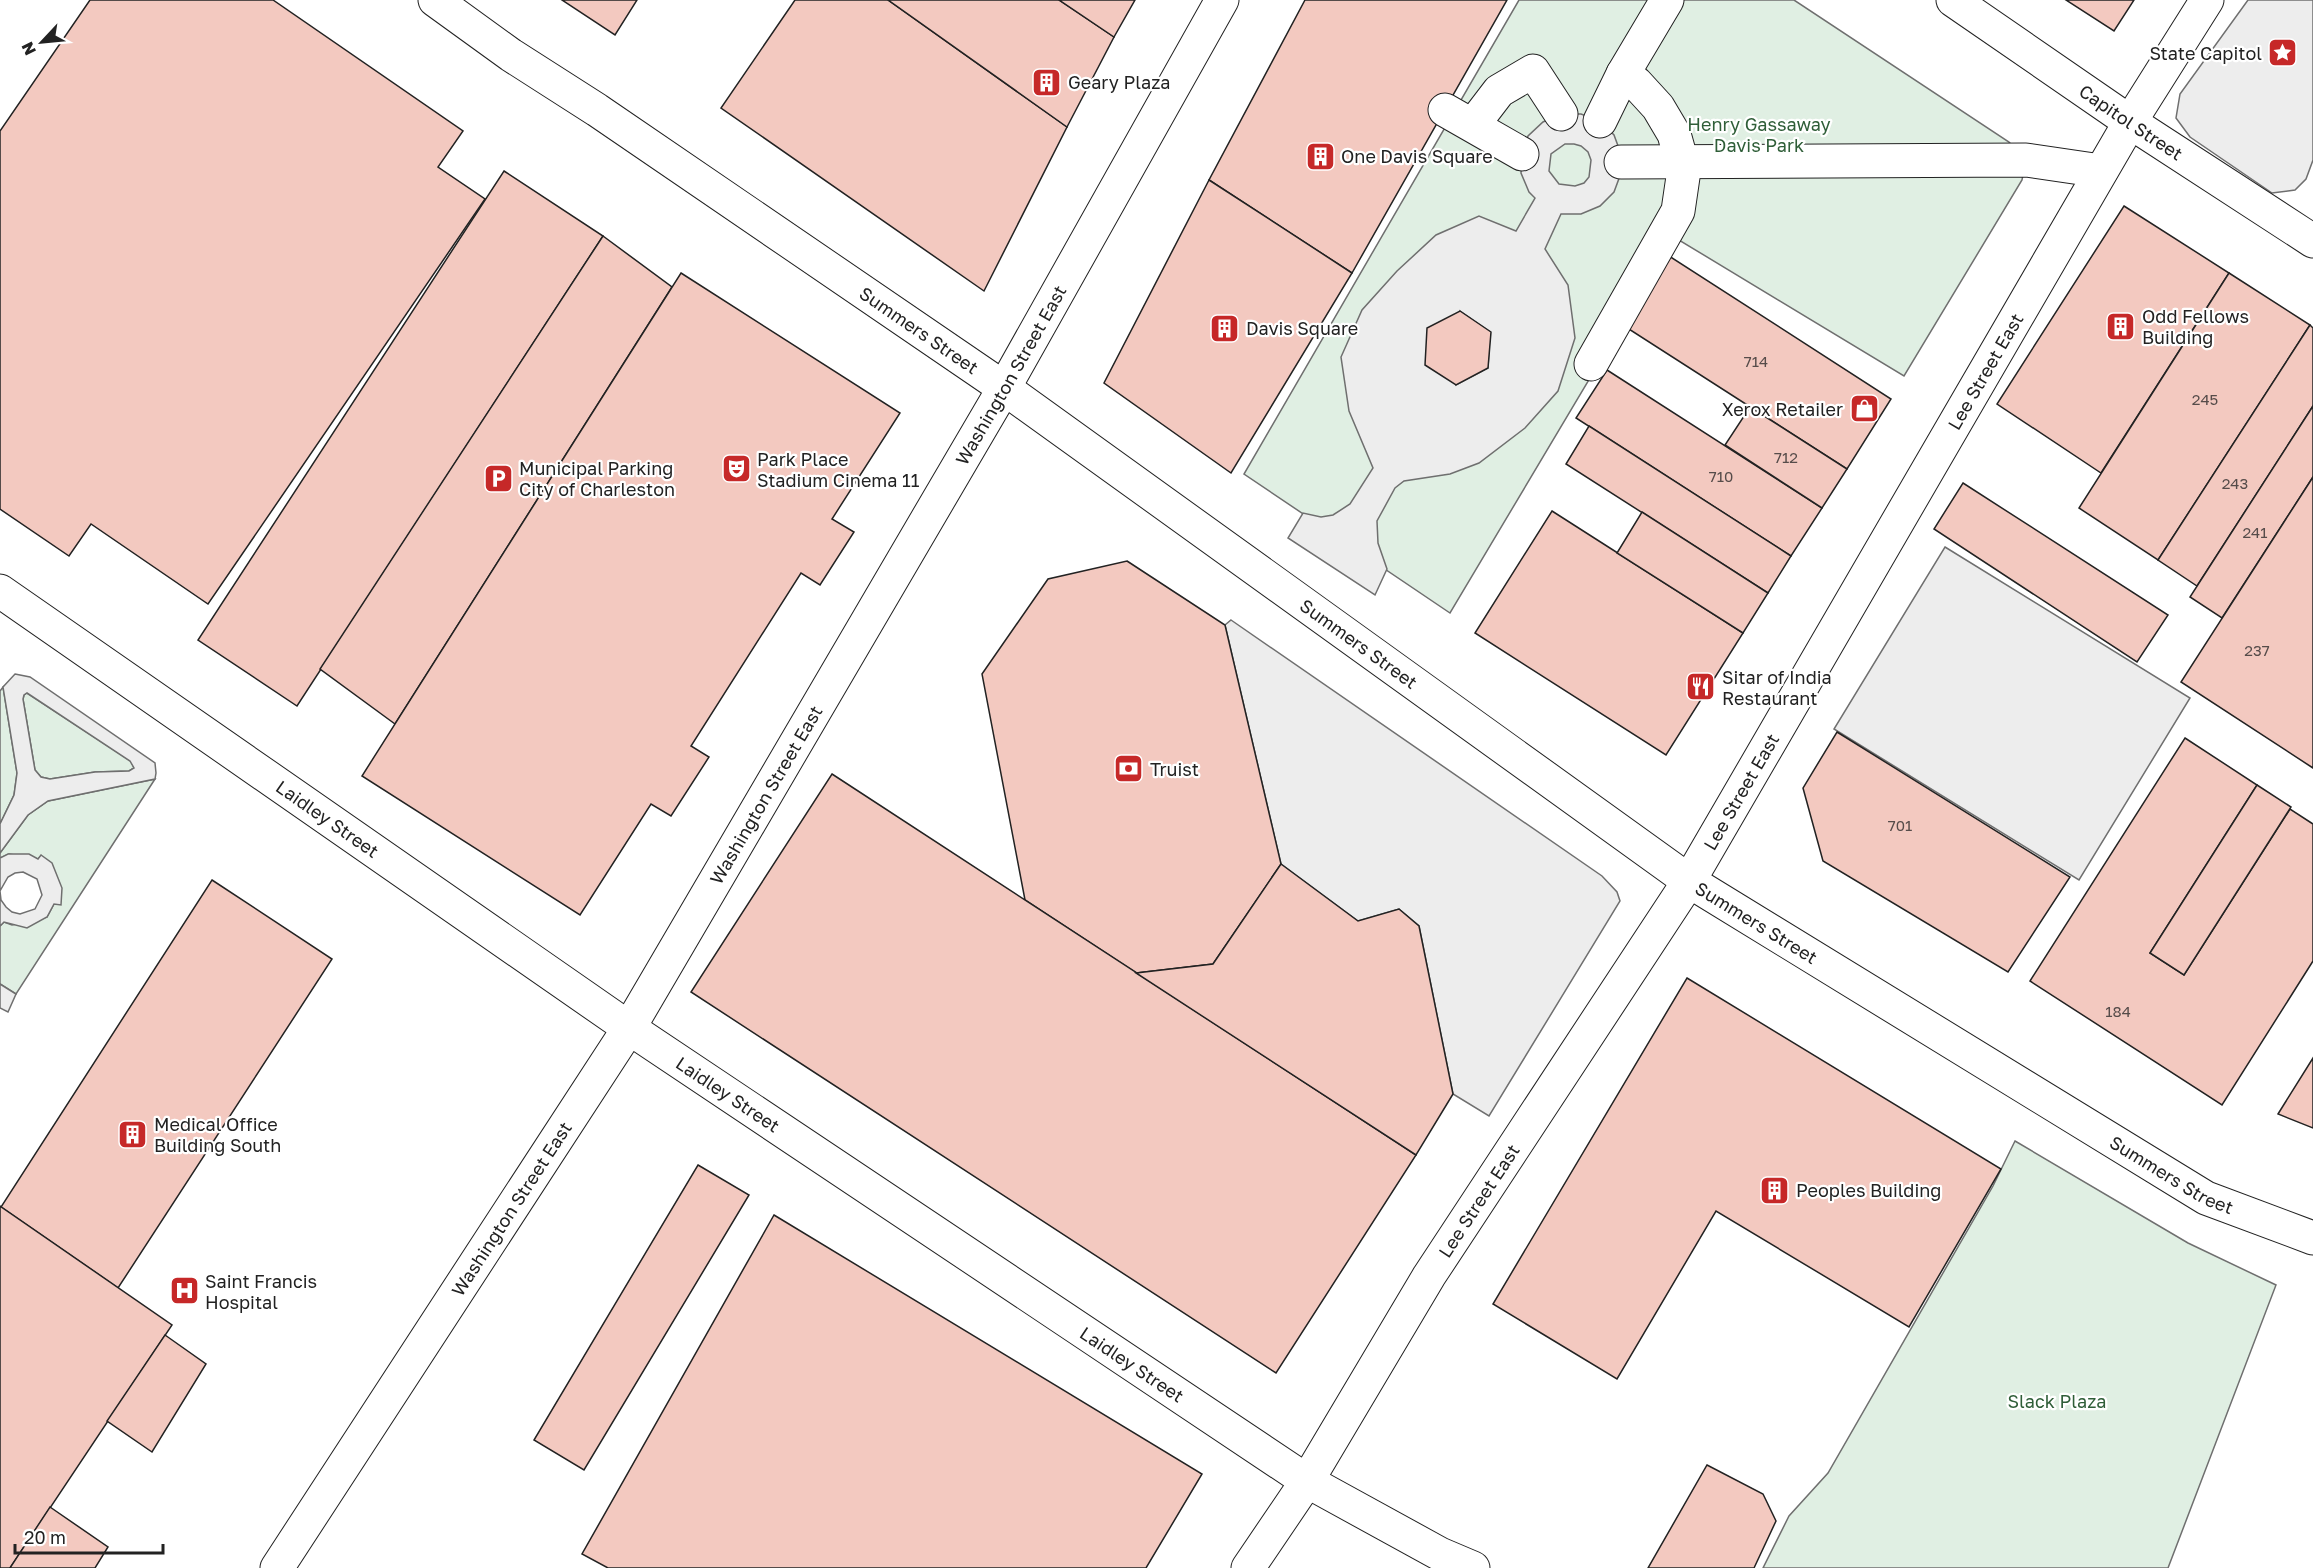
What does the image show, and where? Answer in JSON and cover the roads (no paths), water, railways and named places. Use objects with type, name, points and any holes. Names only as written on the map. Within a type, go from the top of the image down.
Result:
[{"type":"street","name":"Summers Street","points":[[435,0],[512,55],[597,110],[1004,388],[1689,881],[2206,1198],[2313,1238]]},
{"type":"street","name":"Washington Street East","points":[[277,1568],[628,1028],[1004,388],[1222,0]]},
{"type":"street","points":[[1600,122],[1623,74],[1667,0]]},
{"type":"street","name":"Capitol Street","points":[[1953,0],[2130,122],[2313,241]]},
{"type":"street","name":"Lee Street East","points":[[1248,1568],[1307,1481],[1429,1276],[1689,881],[2101,171],[2207,0]]},
{"type":"street","points":[[1522,154],[1459,118],[1533,71],[1561,114]]},
{"type":"street","points":[[1591,364],[1678,211],[1684,170],[1674,134],[1658,107],[1636,83],[1623,74]]},
{"type":"street","points":[[1621,162],[2026,160],[2101,171]]},
{"type":"street","name":"Laidley Street","points":[[0,591],[628,1028],[1307,1481],[1440,1554],[1473,1568]]},
{"type":"place","name":"State Capitol","points":[[2283,53]]},
{"type":"place","name":"Geary Plaza","points":[[1047,82]]},
{"type":"place","name":"One Davis Square","points":[[1320,156]]},
{"type":"place","name":"Odd Fellows Building","points":[[2121,326]]},
{"type":"place","name":"Davis Square","points":[[1225,328]]},
{"type":"place","name":"Xerox Retailer","points":[[1864,409]]},
{"type":"place","name":"Park Place Stadium Cinema 11","points":[[736,469]]},
{"type":"place","name":"Municipal Parking City of Charleston","points":[[498,478]]},
{"type":"place","name":"Sitar of India Restaurant","points":[[1701,687]]},
{"type":"place","name":"Truist","points":[[1129,769]]},
{"type":"place","name":"Medical Office Building South","points":[[133,1134]]},
{"type":"place","name":"Peoples Building","points":[[1775,1190]]},
{"type":"place","name":"Saint Francis Hospital","points":[[184,1291]]},
{"type":"park label","name":"Henry Gassaway Davis Park","points":[[1759,134]]},
{"type":"park label","name":"Slack Plaza","points":[[2057,1401]]}]
